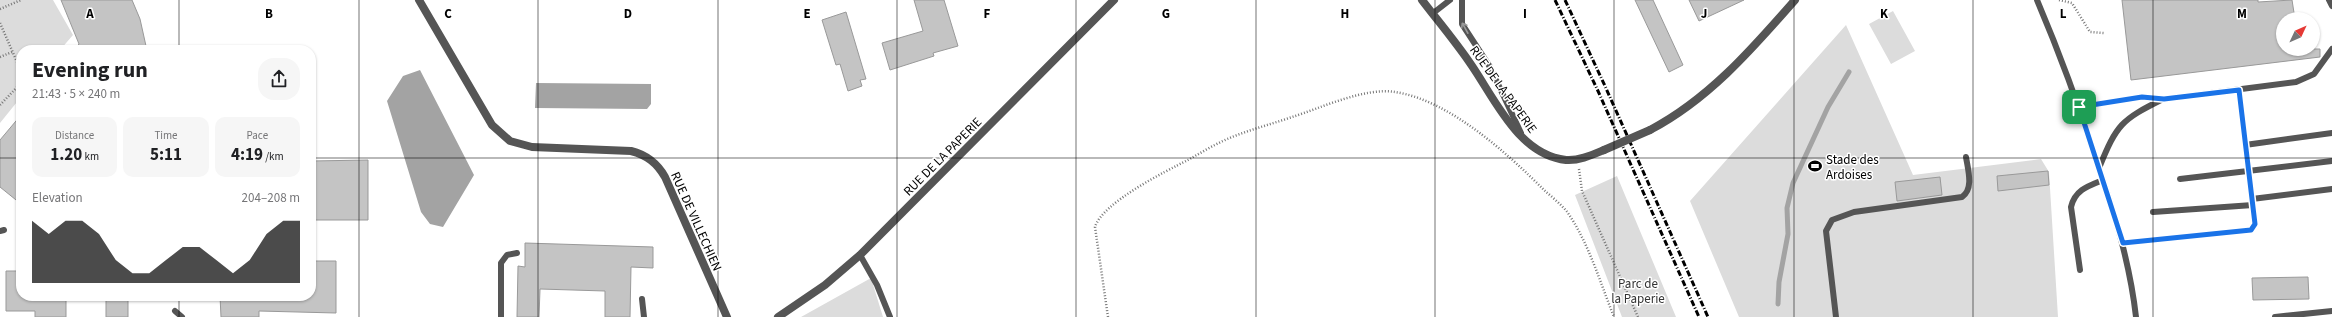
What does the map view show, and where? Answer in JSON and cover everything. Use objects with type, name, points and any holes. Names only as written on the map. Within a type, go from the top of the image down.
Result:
[{"type":"street","name":"RUE DE VILLECHIEN","points":[[419,0],[492,125],[510,140],[532,147],[631,151],[639,153],[654,162],[665,177],[727,317]]},
{"type":"street","name":"RUE DE LA PAPERIE","points":[[778,317],[825,285],[860,255],[1114,0]]},
{"type":"street","name":"RUE DE LA PAPERIE","points":[[1422,0],[1470,62],[1522,137],[1545,153],[1566,160],[1589,156],[1650,130],[1672,118],[1714,86],[1754,47],[1795,0]]},
{"type":"lane","points":[[1432,14],[1450,0]]},
{"type":"lane","points":[[1462,0],[1462,24],[1490,67],[1522,137]]},
{"type":"lane","points":[[2037,0],[2079,107],[2100,168],[2123,243],[2132,280],[2136,317]]},
{"type":"lane","points":[[2329,0],[2332,6]]},
{"type":"lane","points":[[2079,107],[2142,97],[2164,99],[2278,85],[2306,78],[2320,68],[2332,51]]},
{"type":"lane","points":[[2123,243],[2251,230],[2255,224],[2239,90]]},
{"type":"lane","points":[[2100,168],[2108,145],[2122,124],[2135,113],[2164,99]]},
{"type":"lane","points":[[2245,145],[2332,133]]},
{"type":"lane","points":[[1836,317],[1826,231],[1832,220],[1854,212],[1962,198],[1969,187],[1966,157]]},
{"type":"lane","points":[[2180,179],[2332,161]]},
{"type":"lane","points":[[2080,270],[2071,207],[2073,199],[2083,189],[2103,180]]},
{"type":"lane","points":[[2153,212],[2252,202],[2332,189]]},
{"type":"lane","points":[[502,317],[502,263],[507,255],[517,252]]},
{"type":"lane","points":[[860,255],[877,285],[890,317]]},
{"type":"lane","points":[[642,300],[644,317]]},
{"type":"lane","points":[[175,311],[182,317]]},
{"type":"lane","points":[[2275,317],[2332,311]]},
{"type":"path","points":[[0,9],[22,0]]},
{"type":"path","points":[[2059,0],[2072,4],[2090,32],[2104,33]]},
{"type":"path","points":[[0,23],[16,60]]},
{"type":"path","points":[[0,57],[12,52]]},
{"type":"path","points":[[0,105],[16,88]]},
{"type":"path","points":[[1108,317],[1095,228],[1098,219],[1107,209],[1160,174],[1230,138],[1322,105],[1377,92],[1395,92],[1431,103],[1456,117],[1531,177],[1566,211],[1576,227],[1593,264],[1614,317]]},
{"type":"path","points":[[1580,170],[1582,191],[1638,317]]},
{"type":"green space","points":[[0,0],[53,0],[73,35],[64,45],[16,45],[16,103],[0,123]]},
{"type":"green space","points":[[1893,11],[1915,51],[1891,64],[1869,24]]},
{"type":"green space","name":"Stade des Ardoises","points":[[1846,25],[1913,175],[2041,159],[2049,172],[2058,317],[1739,317],[1690,201]]},
{"type":"green space","name":"Parc de la Paperie","points":[[1617,176],[1676,317],[1622,317],[1575,195]]},
{"type":"green space","points":[[871,278],[883,317],[801,317]]},
{"type":"shaded area","points":[[420,70],[474,175],[443,227],[430,224],[421,212],[387,101],[403,76]]},
{"type":"shaded area","points":[[536,83],[651,84],[651,104],[647,109],[535,108]]},
{"type":"building","points":[[61,0],[132,0],[140,19],[146,45],[78,45]]},
{"type":"building","points":[[914,0],[944,0],[958,46],[933,53],[934,56],[890,70],[882,43],[923,31]]},
{"type":"building","points":[[1635,0],[1653,0],[1683,65],[1669,72]]},
{"type":"building","points":[[1689,0],[1744,0],[1699,21]]},
{"type":"building","points":[[2122,0],[2258,0],[2258,2],[2292,0],[2294,12],[2276,12],[2276,56],[2320,56],[2320,57],[2131,80]]},
{"type":"building","points":[[846,12],[866,79],[860,80],[862,86],[848,91],[840,64],[836,65],[822,20]]},
{"type":"building","points":[[16,121],[16,200],[0,187],[0,140]]},
{"type":"building","points":[[368,160],[368,220],[316,220],[316,161]]},
{"type":"building","points":[[2048,171],[2049,185],[1998,191],[1997,176]]},
{"type":"building","points":[[1940,177],[1942,195],[1897,201],[1895,182]]},
{"type":"building","points":[[525,243],[653,247],[653,268],[631,267],[630,317],[605,317],[605,291],[540,289],[539,317],[517,317],[518,266],[525,267]]},
{"type":"building","points":[[316,261],[336,261],[336,313],[259,311],[259,317],[221,317],[220,301],[316,301]]},
{"type":"building","points":[[6,271],[16,271],[16,301],[66,301],[66,317],[35,317],[35,311],[6,311]]},
{"type":"building","points":[[2308,277],[2309,299],[2253,300],[2252,278]]},
{"type":"building","points":[[106,301],[128,301],[128,317],[106,317]]},
{"type":"waterway","points":[[1778,304],[1779,282],[1788,234],[1787,208],[1793,183],[1828,107],[1849,72]]},
{"type":"railway","points":[[1555,0],[1598,91],[1699,317]]},
{"type":"railway","points":[[1565,0],[1708,317]]},
{"type":"place","name":"Stade des Ardoises","points":[[1815,166]]},
{"type":"route","points":[[2239,90],[2255,224],[2251,230],[2123,243],[2100,168],[2079,107],[2142,97],[2164,99],[2239,90]]}]
